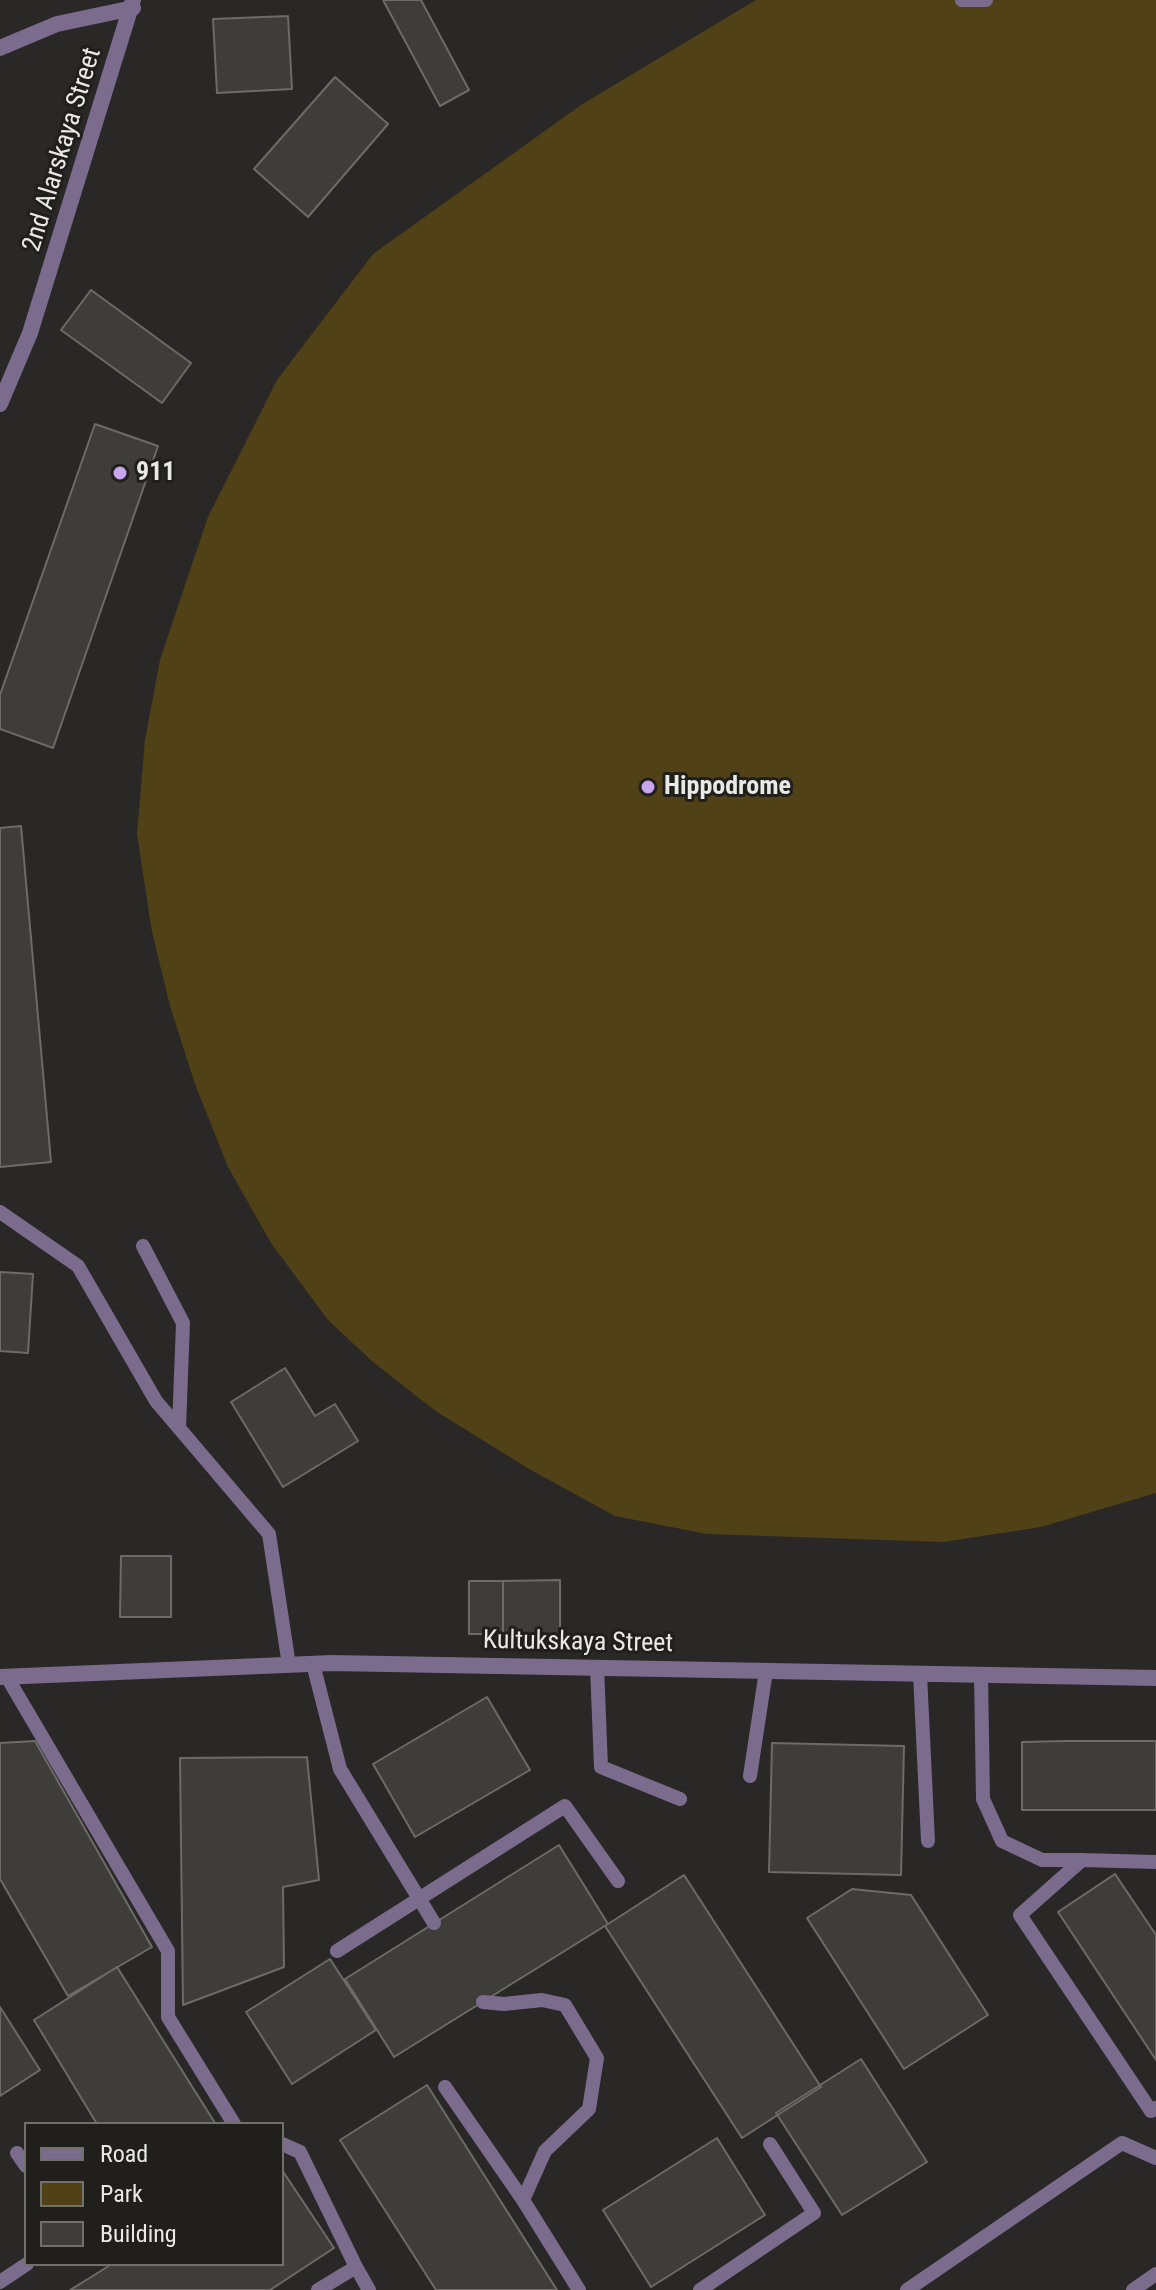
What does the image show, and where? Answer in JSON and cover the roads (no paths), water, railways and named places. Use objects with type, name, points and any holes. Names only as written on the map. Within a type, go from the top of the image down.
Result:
[{"type":"street","points":[[0,48],[57,24],[133,4]]},
{"type":"street","name":"2nd Alarskaya Street","points":[[0,404],[30,333],[133,4]]},
{"type":"street","name":"Kultukskaya Street","points":[[4,1677],[313,1664],[1156,1678]]},
{"type":"lane","points":[[962,0],[986,0]]},
{"type":"lane","points":[[0,1212],[78,1266],[156,1401],[269,1534],[289,1665]]},
{"type":"lane","points":[[143,1246],[183,1323],[179,1428]]},
{"type":"lane","points":[[313,1664],[340,1769],[434,1923]]},
{"type":"lane","points":[[597,1667],[601,1767],[680,1799]]},
{"type":"lane","points":[[750,1776],[766,1671]]},
{"type":"lane","points":[[920,1674],[928,1841]]},
{"type":"lane","points":[[981,1675],[983,1799],[1002,1841],[1042,1860],[1082,1860],[1020,1915],[1151,2111],[1156,2108]]},
{"type":"lane","points":[[4,1677],[168,1951],[168,2017],[233,2122]]},
{"type":"lane","points":[[337,1951],[565,1806],[618,1881]]},
{"type":"lane","points":[[483,2002],[504,2004],[542,2000],[565,2005],[597,2058],[589,2109],[545,2151],[523,2200]]},
{"type":"lane","points":[[445,2087],[523,2200],[579,2290]]},
{"type":"lane","points":[[907,2290],[1122,2143],[1156,2158]]},
{"type":"lane","points":[[700,2290],[814,2213],[770,2144]]},
{"type":"lane","points":[[284,2145],[300,2152],[369,2290]]},
{"type":"lane","points":[[17,2153],[24,2163]]},
{"type":"lane","points":[[0,2282],[24,2266]]},
{"type":"lane","points":[[318,2290],[356,2267]]},
{"type":"lane","points":[[1133,2290],[1156,2274]]},
{"type":"place","name":"911","points":[[120,473]]},
{"type":"place","name":"Hippodrome","points":[[648,787]]}]
